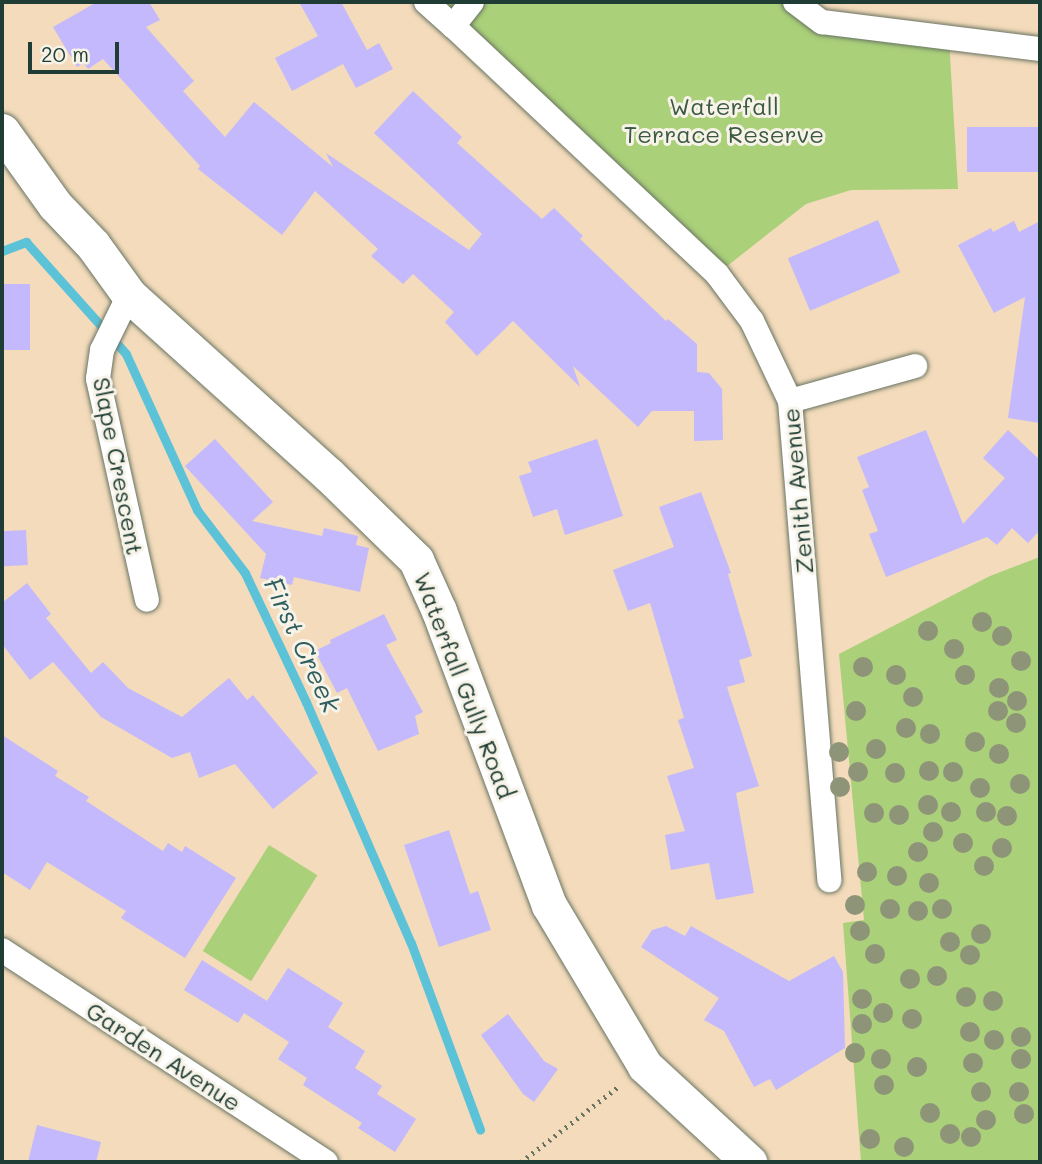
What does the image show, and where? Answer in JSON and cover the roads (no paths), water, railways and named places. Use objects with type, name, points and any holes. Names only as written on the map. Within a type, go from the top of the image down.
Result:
[{"type":"street","name":"Zenith Avenue","points":[[426,2],[718,274],[752,321],[790,401],[829,880]]},
{"type":"street","points":[[453,26],[472,2]]},
{"type":"street","points":[[795,2],[822,22],[1040,49]]},
{"type":"street","points":[[948,39],[1040,34]]},
{"type":"street","name":"Waterfall Gully Road","points":[[2,131],[55,205],[93,245],[122,308],[330,475],[416,560],[439,611],[549,905],[645,1066],[749,1162]]},
{"type":"street","name":"Slape Crescent","points":[[122,308],[102,350],[98,379],[147,600]]},
{"type":"street","points":[[790,401],[915,366]]},
{"type":"street","name":"Garden Avenue","points":[[2,950],[326,1162]]},
{"type":"waterway","name":"First Creek","points":[[2,251],[26,242],[126,354],[197,510],[245,573],[306,702],[411,943],[480,1130]]},
{"type":"park label","name":"Waterfall Terrace Reserve","points":[[724,120]]}]
